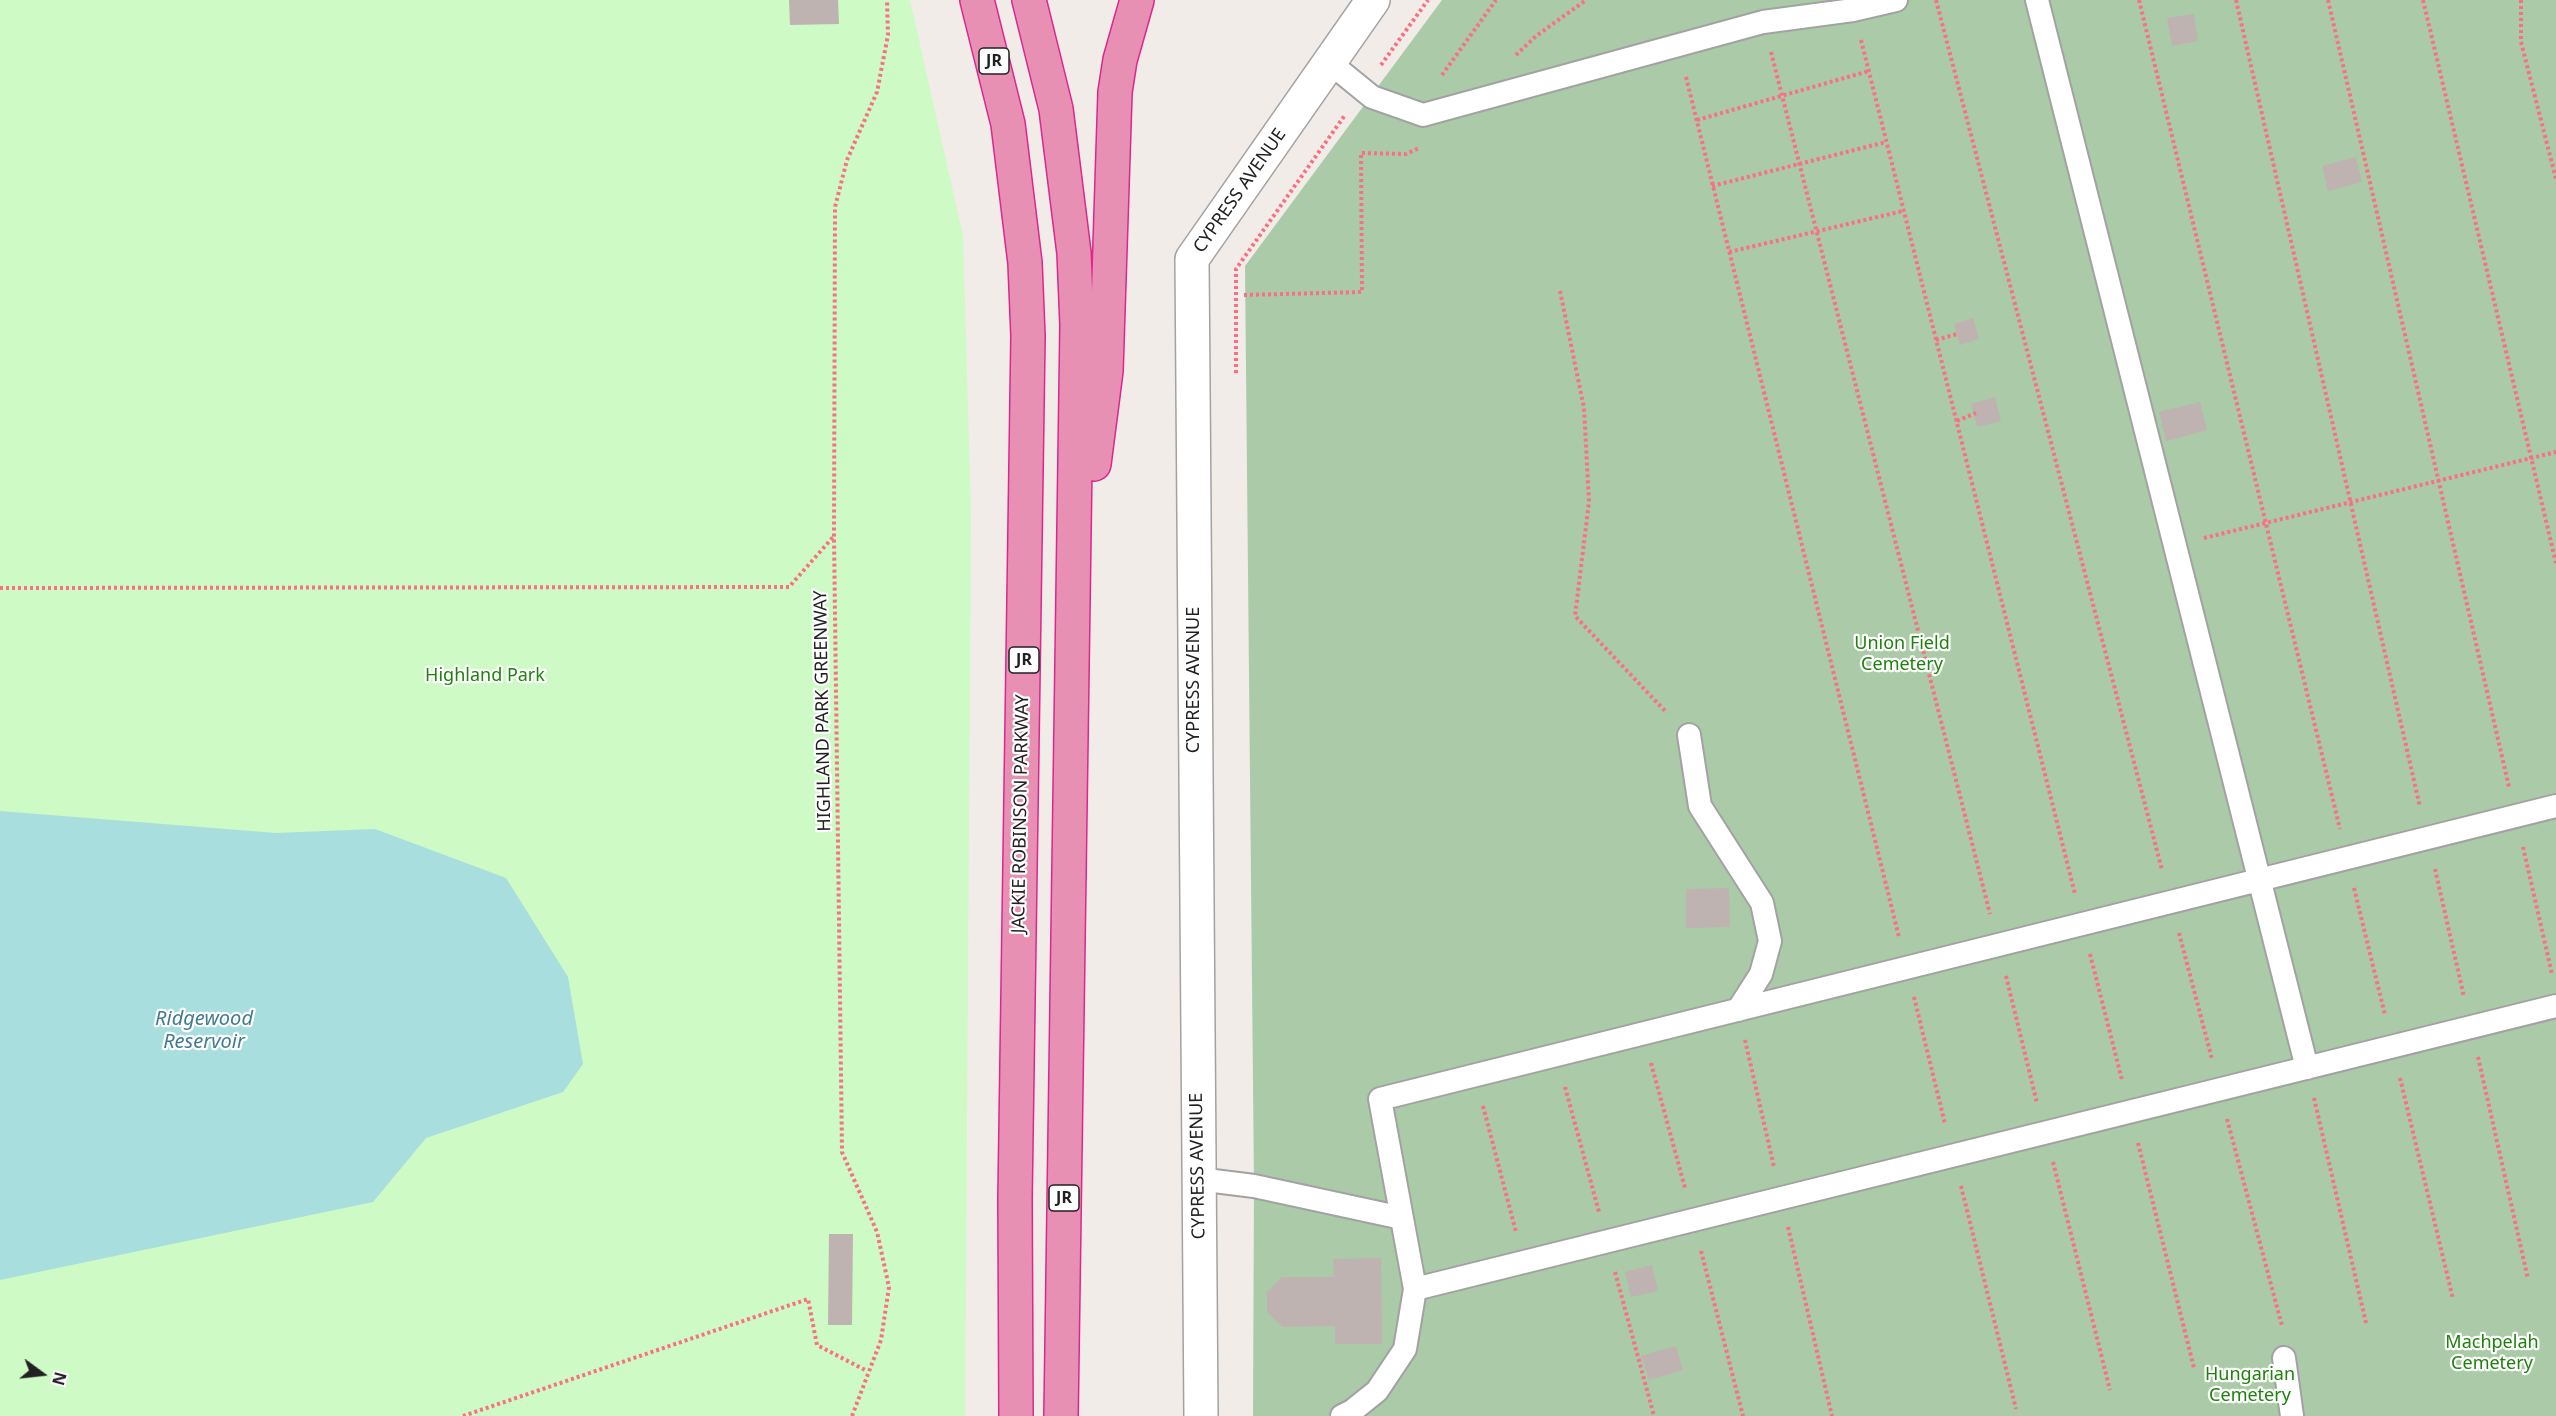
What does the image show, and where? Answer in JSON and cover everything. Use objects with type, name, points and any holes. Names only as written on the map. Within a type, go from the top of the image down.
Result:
[{"type":"highway","name":"JACKIE ROBINSON PARKWAY","points":[[977,0],[1008,124],[1025,263],[1028,336],[1015,1198],[1016,1416]]},
{"type":"highway","name":"JR","points":[[1029,0],[1056,109],[1074,253],[1077,393],[1062,1416]]},
{"type":"highway","points":[[1073,617],[1106,371],[1115,92],[1120,60],[1137,0]]},
{"type":"street","name":"CYPRESS AVENUE","points":[[1201,1416],[1192,259],[1373,0]]},
{"type":"lane","points":[[1329,62],[1372,98],[1423,115],[1763,22],[1853,10],[1896,0]]},
{"type":"lane","points":[[2037,0],[2307,1068]]},
{"type":"lane","points":[[1689,735],[1700,806],[1762,903],[1770,941],[1761,974],[1738,1010]]},
{"type":"lane","points":[[1342,1416],[1377,1391],[1405,1349],[1415,1289],[1380,1099],[2556,806]]},
{"type":"lane","points":[[1415,1289],[2556,1006]]},
{"type":"lane","points":[[1198,1179],[1254,1186],[1402,1218]]},
{"type":"lane","points":[[2284,1358],[2292,1416]]},
{"type":"path","name":"HIGHLAND PARK GREENWAY","points":[[852,1416],[867,1371],[881,1340],[889,1287],[877,1232],[842,1152],[834,536],[836,207],[847,160],[877,92],[888,35],[887,0]]},
{"type":"path","points":[[1236,373],[1236,269],[1428,0]]},
{"type":"path","points":[[1415,112],[1496,0]]},
{"type":"path","points":[[1513,58],[1536,36],[1586,0]]},
{"type":"path","points":[[1936,0],[2284,1333]]},
{"type":"path","points":[[2139,0],[2454,1299]]},
{"type":"path","points":[[2236,0],[2528,1279]]},
{"type":"path","points":[[2328,0],[2553,981]]},
{"type":"path","points":[[2423,0],[2529,459],[2556,563]]},
{"type":"path","points":[[2521,0],[2521,42],[2556,179]]},
{"type":"path","points":[[1853,10],[2194,1368]]},
{"type":"path","points":[[1763,22],[2110,1390]]},
{"type":"path","points":[[1678,44],[2016,1409]]},
{"type":"path","points":[[1696,120],[1869,71]]},
{"type":"path","points":[[1713,186],[1887,142]]},
{"type":"path","points":[[1244,295],[1362,292],[1361,153],[1406,154],[1425,146]]},
{"type":"path","points":[[1729,252],[1903,211]]},
{"type":"path","points":[[1560,291],[1584,408],[1589,502],[1575,616],[1689,735]]},
{"type":"path","points":[[1936,340],[1957,334]]},
{"type":"path","points":[[1956,421],[1976,413]]},
{"type":"path","points":[[2175,545],[2556,452]]},
{"type":"path","points":[[0,588],[789,587],[834,536]]},
{"type":"path","points":[[1643,1034],[1694,1220],[1743,1416]]},
{"type":"path","points":[[1556,1056],[1654,1416]]},
{"type":"path","points":[[2307,1068],[2366,1323]]},
{"type":"path","points":[[1475,1076],[1523,1262]]},
{"type":"path","points":[[463,1416],[808,1299],[817,1345],[867,1371]]},
{"type":"green space","name":"Highland Park","points":[[0,0],[910,0],[963,236],[971,515],[965,1416],[0,1416]]},
{"type":"green space","name":"Union Field Cemetery","points":[[1442,0],[2556,0],[2556,1416],[1253,1416],[1254,1186],[1245,266]]},
{"type":"water","name":"Ridgewood Reservoir","points":[[0,811],[276,833],[375,829],[506,878],[568,977],[583,1064],[563,1092],[426,1138],[373,1202],[0,1280]]},
{"type":"building","points":[[789,0],[838,0],[839,24],[790,25]]},
{"type":"building","points":[[2194,14],[2198,41],[2172,46],[2167,18]]},
{"type":"building","points":[[2356,157],[2362,182],[2328,191],[2322,166]]},
{"type":"building","points":[[1973,318],[1979,339],[1960,345],[1954,324]]},
{"type":"building","points":[[1995,397],[2001,421],[1977,427],[1971,404]]},
{"type":"building","points":[[2200,402],[2207,430],[2166,441],[2159,412]]},
{"type":"building","points":[[1729,888],[1730,927],[1686,928],[1686,889]]},
{"type":"building","points":[[829,1234],[853,1234],[852,1325],[828,1325]]},
{"type":"building","points":[[1381,1258],[1382,1344],[1335,1344],[1335,1326],[1283,1327],[1267,1312],[1267,1292],[1282,1277],[1334,1277],[1333,1259]]},
{"type":"building","points":[[1652,1265],[1658,1291],[1631,1297],[1625,1272]]},
{"type":"building","points":[[1676,1346],[1683,1370],[1649,1380],[1641,1356]]},
{"type":"park label","name":"Machpelah Cemetery","points":[[2492,1353]]},
{"type":"park label","name":"Hungarian Cemetery","points":[[2250,1385]]}]
